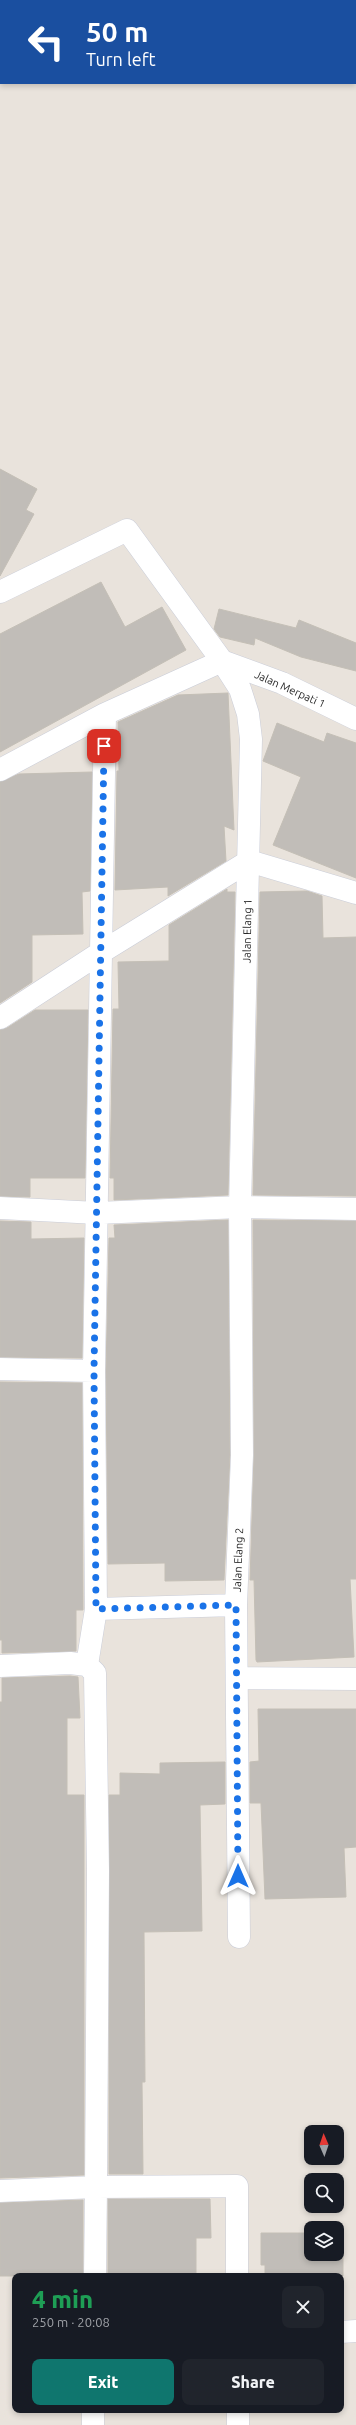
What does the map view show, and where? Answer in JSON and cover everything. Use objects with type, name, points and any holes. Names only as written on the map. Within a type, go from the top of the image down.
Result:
[{"type":"street","name":"Jalan Elang 1","points":[[0,592],[127,530],[222,661],[240,689],[248,714],[251,739],[240,1207]]},
{"type":"street","points":[[0,770],[105,714],[222,661]]},
{"type":"street","name":"Jalan Merpati 1","points":[[222,661],[282,684],[356,720]]},
{"type":"street","points":[[87,1665],[96,1609],[94,1371],[105,714]]},
{"type":"street","points":[[0,1018],[100,952],[249,861],[356,893]]},
{"type":"street","points":[[0,1208],[97,1213],[240,1207],[356,1209]]},
{"type":"street","name":"Jalan Elang 2","points":[[239,1937],[236,1605],[242,1454],[240,1207]]},
{"type":"street","points":[[0,1369],[94,1371]]},
{"type":"street","points":[[96,1609],[236,1605]]},
{"type":"street","points":[[0,1666],[70,1663],[87,1665],[95,1673],[98,1863],[95,2273]]},
{"type":"street","points":[[237,1678],[356,1679]]},
{"type":"street","points":[[0,2191],[96,2186],[237,2186],[237,2273]]},
{"type":"street","points":[[344,2332],[356,2331]]},
{"type":"street","points":[[93,2413],[93,2425]]},
{"type":"street","points":[[238,2413],[238,2425]]},
{"type":"building","points":[[0,469],[37,489],[26,510],[34,514],[0,576]]},
{"type":"building","points":[[101,582],[125,627],[162,607],[186,650],[0,752],[0,634]]},
{"type":"building","points":[[219,609],[296,628],[299,620],[356,643],[356,671],[301,657],[255,638],[254,645],[220,637],[214,629]]},
{"type":"building","points":[[228,693],[234,830],[224,826],[226,861],[168,896],[168,887],[115,890],[117,771],[119,771],[118,722],[178,695]]},
{"type":"building","points":[[277,723],[324,742],[327,733],[356,743],[356,878],[273,845],[301,777],[263,761]]},
{"type":"building","points":[[92,772],[90,891],[82,892],[83,934],[32,935],[32,982],[0,1003],[0,782],[19,774]]},
{"type":"building","points":[[227,889],[227,892],[235,892],[228,1195],[114,1200],[114,1178],[110,1178],[113,1009],[119,1009],[118,962],[169,961],[169,925]]},
{"type":"building","points":[[307,891],[322,896],[323,938],[356,937],[356,1196],[253,1195],[260,892]]},
{"type":"building","points":[[35,1010],[88,1010],[85,1178],[30,1178],[30,1197],[0,1196],[0,1030],[7,1028]]},
{"type":"building","points":[[228,1220],[230,1455],[224,1580],[165,1581],[165,1563],[108,1564],[106,1371],[109,1238],[115,1238],[114,1225]]},
{"type":"building","points":[[253,1220],[356,1221],[356,1579],[350,1579],[354,1657],[257,1662],[256,1660],[254,1580],[250,1580],[254,1455]]},
{"type":"building","points":[[0,1221],[31,1222],[31,1239],[84,1238],[82,1358],[0,1357]]},
{"type":"building","points":[[0,1382],[82,1383],[83,1610],[76,1610],[76,1651],[2,1653],[2,1640],[0,1640]]},
{"type":"building","points":[[78,1677],[80,1718],[67,1718],[67,1795],[84,1795],[84,2175],[0,2178],[0,1702],[2,1702],[2,1678]]},
{"type":"building","points":[[258,1709],[356,1709],[356,1847],[344,1848],[346,1897],[265,1899],[261,1803],[250,1803],[250,1762],[259,1761]]},
{"type":"building","points":[[225,1762],[225,1804],[200,1805],[202,1931],[144,1932],[145,2082],[142,2082],[143,2174],[109,2174],[109,1795],[120,1795],[120,1773],[160,1774],[160,1763]]},
{"type":"building","points":[[108,2199],[210,2199],[211,2238],[196,2238],[196,2273],[108,2273]]},
{"type":"building","points":[[83,2200],[83,2273],[12,2273],[12,2276],[0,2276],[0,2203]]},
{"type":"building","points":[[261,2233],[304,2233],[304,2261],[343,2261],[343,2273],[265,2273],[265,2265],[261,2265]]},
{"type":"route","points":[[104,746],[94,1371],[96,1609],[169,1605],[236,1605],[238,1876]]}]
